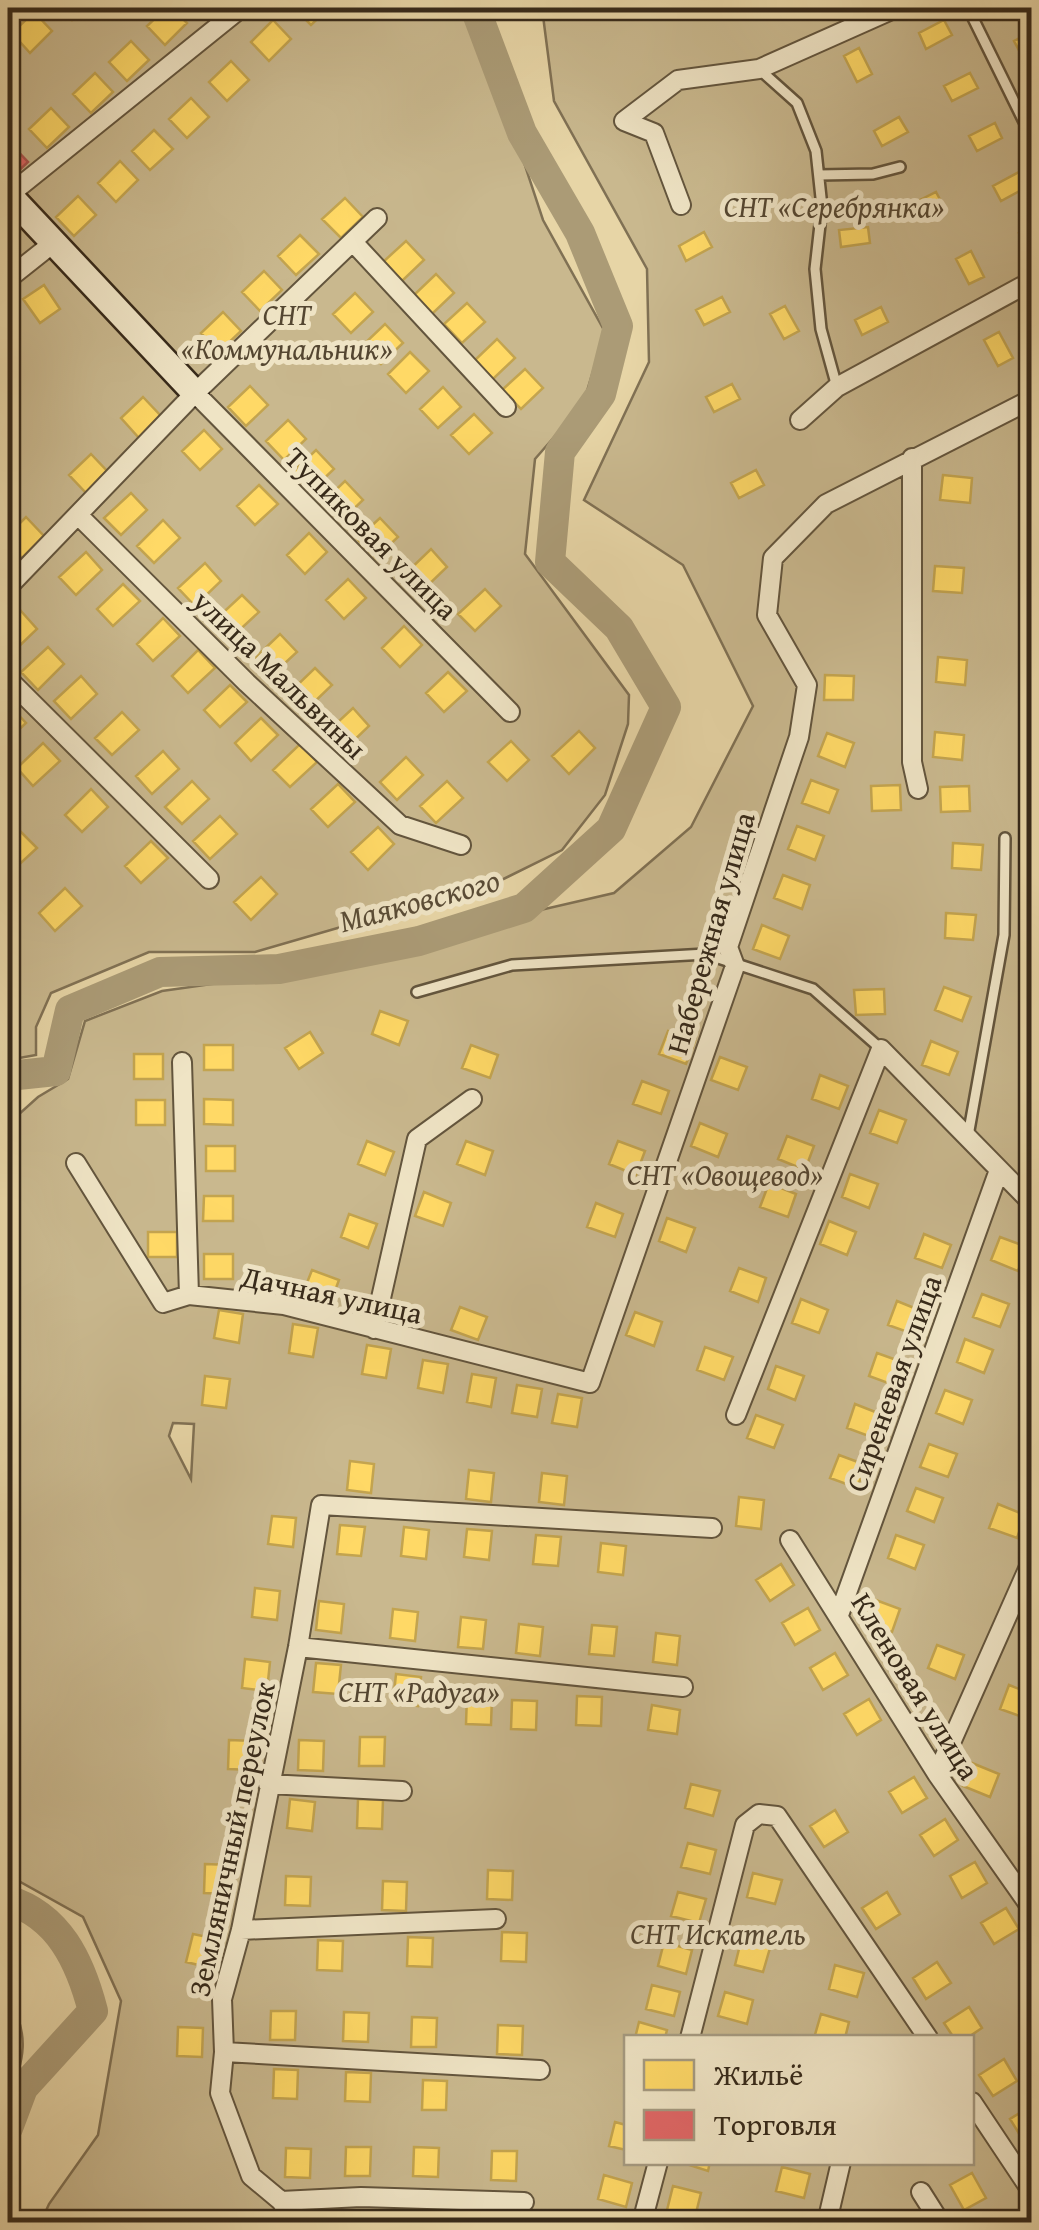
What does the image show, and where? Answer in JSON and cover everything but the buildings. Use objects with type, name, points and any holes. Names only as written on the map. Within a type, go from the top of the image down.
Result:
[{"type":"street","points":[[195,393],[8,194],[242,8]]},
{"type":"street","points":[[681,205],[654,133],[624,121],[678,80],[760,69],[896,8]]},
{"type":"street","points":[[8,587],[195,393],[378,218]]},
{"type":"street","points":[[354,242],[506,408]]},
{"type":"street","points":[[8,279],[52,244]]},
{"type":"street","points":[[800,420],[837,387],[1032,281]]},
{"type":"street","name":"Тупиковая улица","points":[[195,393],[510,712]]},
{"type":"street","points":[[918,790],[912,762],[912,458],[1032,399]]},
{"type":"street","name":"Набережная улица","points":[[590,1383],[735,966],[728,948],[799,736],[807,685],[768,615],[774,558],[826,504],[912,458]]},
{"type":"street","name":"улица Мальвины","points":[[78,515],[247,683],[400,825],[460,845]]},
{"type":"street","points":[[8,679],[209,879]]},
{"type":"street","points":[[736,1415],[881,1049],[1032,1204]]},
{"type":"street","points":[[182,1062],[189,1294]]},
{"type":"street","points":[[374,1329],[418,1138],[472,1099]]},
{"type":"street","name":"Дачная улица","points":[[76,1163],[163,1303],[189,1294],[284,1306],[590,1383]]},
{"type":"street","name":"Сиреневая улица","points":[[839,1615],[998,1170]]},
{"type":"street","name":"Земляничный переулок","points":[[294,2222],[281,2200],[251,2176],[220,2093],[224,2052],[222,1999],[240,1930],[298,1646],[322,1505],[712,1528]]},
{"type":"street","name":"Кленовая улица","points":[[790,1540],[937,1774],[1032,1909]]},
{"type":"street","points":[[937,1774],[1032,1560]]},
{"type":"street","points":[[298,1646],[683,1687]]},
{"type":"street","points":[[268,1784],[402,1791]]},
{"type":"street","points":[[691,2035],[745,1826],[759,1814],[778,1816],[926,2035]]},
{"type":"street","points":[[240,1930],[496,1919]]},
{"type":"street","points":[[224,2052],[540,2070]]},
{"type":"street","points":[[974,2105],[1032,2192]]},
{"type":"street","points":[[642,2222],[657,2165]]},
{"type":"street","points":[[827,2222],[840,2165]]},
{"type":"street","points":[[921,2192],[940,2222]]},
{"type":"street","points":[[281,2200],[361,2197],[524,2202]]},
{"type":"lane","points":[[968,8],[1032,138]]},
{"type":"lane","points":[[760,69],[797,103],[816,152],[822,207],[817,284],[821,329],[837,387]]},
{"type":"lane","points":[[819,175],[873,174],[900,167]]},
{"type":"lane","points":[[968,1136],[1004,935],[1005,838]]},
{"type":"lane","points":[[416,992],[512,965],[602,956],[706,954],[813,989],[881,1049]]},
{"type":"green space","name":"СНТ «Коммунальник»","points":[[8,8],[473,8],[543,220],[605,332],[583,404],[535,459],[525,554],[629,695],[628,724],[605,795],[562,850],[451,905],[341,927],[255,952],[149,952],[51,993],[36,1027],[36,1055],[8,1060]]},
{"type":"green space","points":[[542,8],[1031,8],[1031,2222],[41,2222],[49,2204],[98,2135],[121,2001],[83,1917],[8,1875],[8,1441],[12,1433],[8,1408],[8,1124],[38,1097],[68,1079],[85,1021],[162,991],[388,959],[454,930],[614,893],[691,827],[753,706],[683,565],[584,500],[649,362],[647,269],[554,101]],"holes":[[[173,1423],[194,1424],[191,1479],[169,1436]]]},
{"type":"green space","points":[[8,1999],[20,2023],[23,2047],[8,2097]]},
{"type":"waterway","name":"Маяковского","points":[[8,1076],[56,1071],[70,1010],[160,972],[279,969],[419,941],[524,908],[611,829],[666,707],[619,628],[550,562],[560,452],[601,394],[618,326],[580,233],[522,133],[475,8]]},
{"type":"waterway","name":"Маяковского","points":[[8,1900],[41,1917],[65,1943],[93,2011],[23,2088],[8,2128]]},
{"type":"park label","name":"СНТ «Серебрянка»","points":[[834,206]]},
{"type":"park label","name":"СНТ «Овощевод»","points":[[725,1174]]},
{"type":"park label","name":"СНТ «Радуга»","points":[[419,1691]]},
{"type":"park label","name":"СНТ Искатель","points":[[718,1933]]}]
